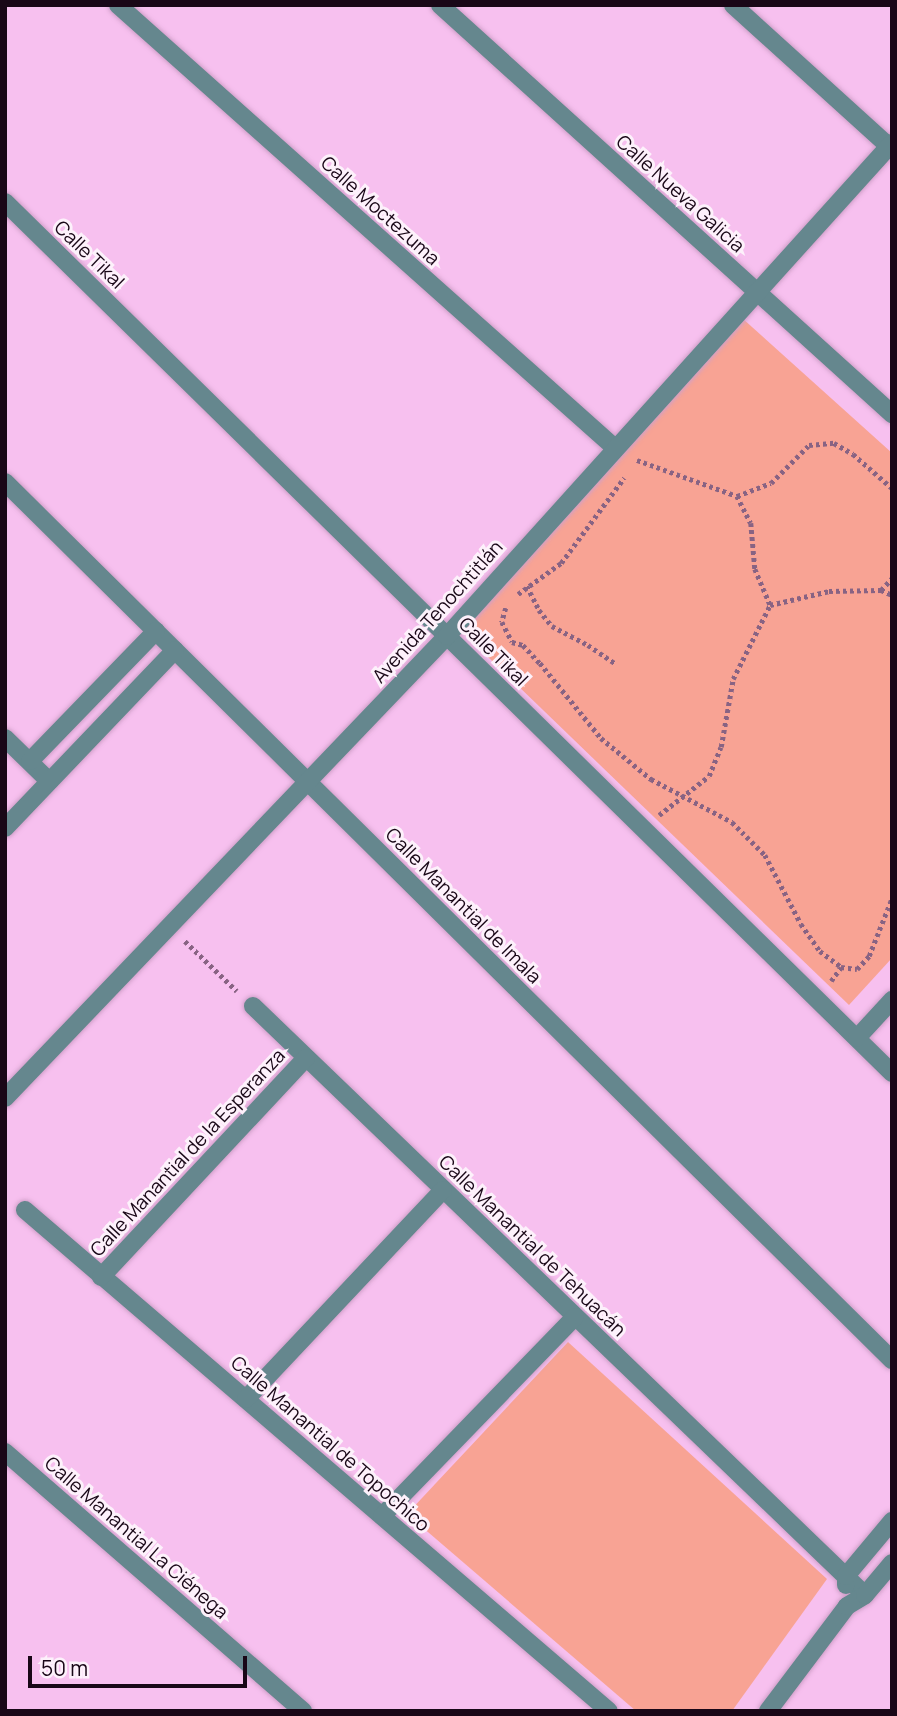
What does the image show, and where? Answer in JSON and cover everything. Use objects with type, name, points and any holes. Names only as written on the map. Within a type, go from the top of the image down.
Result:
[{"type":"street","name":"Calle Moctezuma","points":[[118,5],[615,448]]},
{"type":"street","name":"Calle Nueva Galicia","points":[[440,5],[892,414]]},
{"type":"street","points":[[733,5],[891,146]]},
{"type":"street","name":"Avenida Tenochtitlán","points":[[5,1098],[447,636],[522,550],[891,146]]},
{"type":"street","name":"Calle Tikal","points":[[5,202],[892,1073]]},
{"type":"street","name":"Calle Manantial de Imala","points":[[5,482],[892,1360]]},
{"type":"street","points":[[30,761],[156,631]]},
{"type":"street","points":[[5,828],[175,650]]},
{"type":"street","points":[[5,738],[49,781]]},
{"type":"street","points":[[857,1038],[892,1000]]},
{"type":"street","name":"Calle Manantial de Tehuacán","points":[[253,1006],[865,1595]]},
{"type":"street","name":"Calle Manantial de la Esperanza","points":[[101,1277],[306,1058]]},
{"type":"street","points":[[246,1399],[443,1190]]},
{"type":"street","name":"Calle Manantial de Topochico","points":[[25,1210],[608,1711]]},
{"type":"street","points":[[382,1516],[575,1317]]},
{"type":"street","name":"Calle Manantial La Ciénega","points":[[5,1452],[303,1711]]},
{"type":"street","points":[[847,1606],[846,1576],[892,1521]]},
{"type":"street","points":[[768,1711],[847,1606],[865,1595],[892,1563]]},
{"type":"path","points":[[615,448],[637,460],[737,496],[771,482],[809,445],[834,443],[853,454],[892,488]]},
{"type":"path","points":[[637,460],[561,563],[508,600],[502,622],[512,642],[523,645],[540,663],[601,738],[651,779],[732,822],[765,855],[801,924],[821,951],[841,967],[856,969],[869,956],[892,898]]},
{"type":"path","points":[[642,829],[682,794],[709,776],[721,747],[733,678],[770,605],[755,569],[751,523],[737,496]]},
{"type":"path","points":[[522,550],[527,589],[552,626],[616,664]]},
{"type":"path","points":[[881,590],[892,578]]},
{"type":"path","points":[[770,605],[829,592],[881,590],[892,595]]},
{"type":"path","points":[[170,927],[253,1006]]},
{"type":"shaded area","points":[[742,318],[892,453],[892,958],[849,1005],[461,631]]},
{"type":"shaded area","points":[[568,1342],[827,1579],[732,1711],[636,1711],[407,1514]]}]
